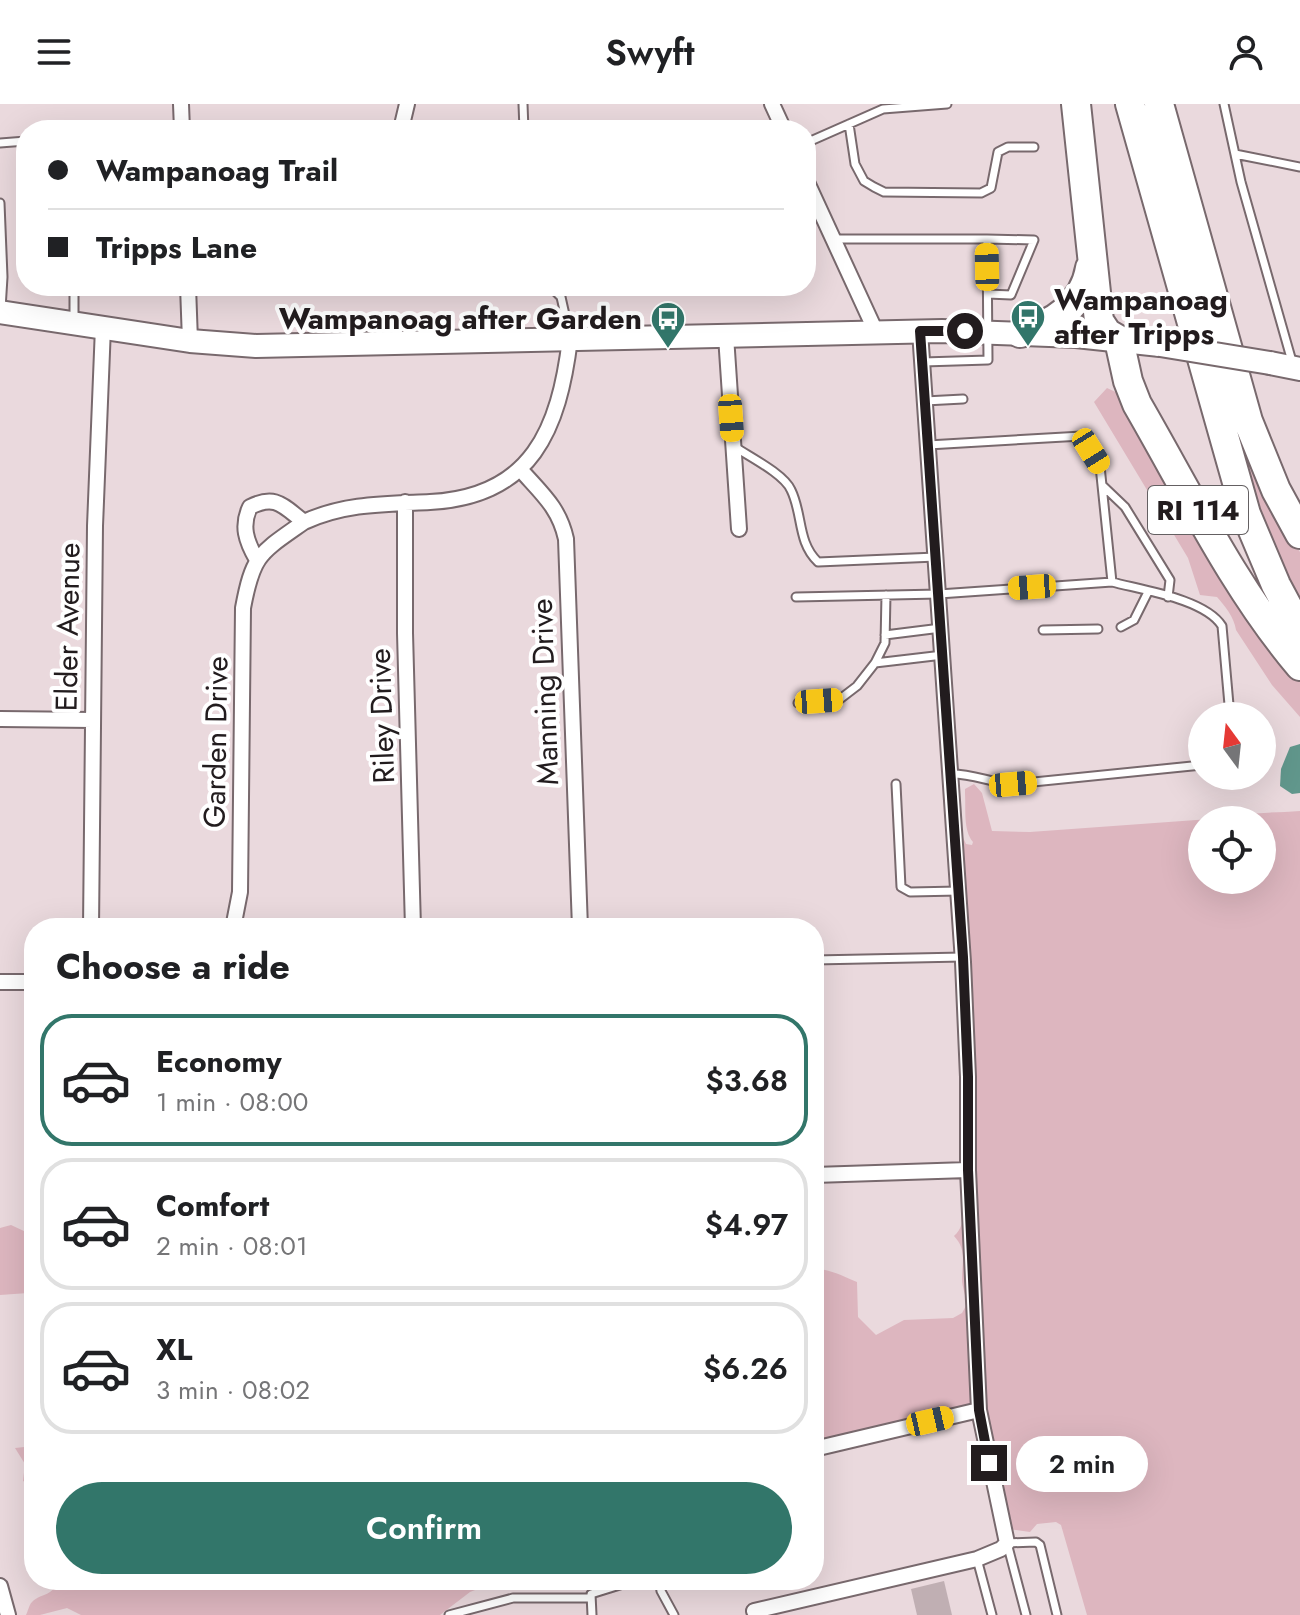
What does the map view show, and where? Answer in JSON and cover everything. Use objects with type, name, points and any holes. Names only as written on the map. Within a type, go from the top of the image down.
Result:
[{"type":"highway","points":[[1076,104],[1099,321],[1107,333],[1119,340]]},
{"type":"highway","points":[[1130,104],[1246,514],[1276,585],[1300,630]]},
{"type":"highway","points":[[1159,104],[1248,421],[1276,490],[1300,534]]},
{"type":"highway","points":[[1020,333],[1050,323],[1076,300],[1086,285],[1091,255]]},
{"type":"highway","name":"RI 114","points":[[1119,340],[1128,381],[1137,404],[1256,607],[1300,666]]},
{"type":"main road","points":[[0,312],[190,341],[270,346],[988,331],[1119,340],[1297,368]]},
{"type":"street","points":[[816,204],[876,332]]},
{"type":"street","points":[[188,296],[190,341]]},
{"type":"street","name":"Elder Avenue","points":[[91,918],[95,526],[103,327]]},
{"type":"street","points":[[754,1613],[977,1559],[1001,1549],[1007,1543],[979,1410],[968,1170],[963,957],[920,331]]},
{"type":"street","points":[[726,336],[739,529]]},
{"type":"street","points":[[304,522],[277,501],[263,501],[250,507],[243,522],[257,560],[268,547],[304,522],[328,511],[464,498],[493,488],[520,469],[538,449],[553,422],[565,385],[570,339]]},
{"type":"street","name":"Manning Drive","points":[[520,469],[557,512],[566,539],[580,918]]},
{"type":"street","name":"Riley Drive","points":[[405,502],[405,633],[413,918]]},
{"type":"street","name":"Garden Drive","points":[[235,918],[240,892],[243,608],[253,564],[257,560]]},
{"type":"street","points":[[0,719],[93,720]]},
{"type":"street","points":[[0,982],[24,982]]},
{"type":"street","points":[[824,1175],[968,1170]]},
{"type":"street","points":[[824,1447],[979,1410]]},
{"type":"street","points":[[0,1586],[8,1615]]},
{"type":"lane","points":[[816,139],[883,109],[902,105],[947,104]]},
{"type":"lane","points":[[1224,104],[1235,154],[1297,368]]},
{"type":"lane","points":[[849,124],[859,173],[864,181],[884,192],[981,193],[991,188],[995,179],[998,152],[1008,147],[1034,147]]},
{"type":"lane","points":[[1235,154],[1300,167]]},
{"type":"lane","points":[[0,203],[3,277],[0,312]]},
{"type":"lane","points":[[831,239],[1034,240],[1011,295],[988,294]]},
{"type":"lane","points":[[922,362],[988,360],[987,239]]},
{"type":"lane","points":[[74,296],[74,323]]},
{"type":"lane","points":[[560,296],[570,339]]},
{"type":"lane","points":[[925,401],[963,399]]},
{"type":"lane","points":[[928,445],[1082,436],[1100,466],[1112,582]]},
{"type":"lane","points":[[733,446],[765,466],[791,488],[806,547],[818,562],[936,557]]},
{"type":"lane","points":[[1103,486],[1125,507],[1170,580],[1168,597]]},
{"type":"lane","points":[[796,597],[939,594],[1112,582],[1168,597],[1217,617],[1222,626],[1229,702]]},
{"type":"lane","points":[[1121,627],[1134,620],[1148,592]]},
{"type":"lane","points":[[798,703],[840,699],[857,686],[875,663],[885,643],[886,595]]},
{"type":"lane","points":[[885,635],[941,628]]},
{"type":"lane","points":[[1043,630],[1098,629]]},
{"type":"lane","points":[[875,663],[943,655]]},
{"type":"lane","points":[[952,774],[1013,784],[1188,766]]},
{"type":"lane","points":[[896,784],[901,887],[910,892],[959,891]]},
{"type":"lane","points":[[824,960],[963,957]]},
{"type":"lane","points":[[1026,1615],[1007,1543],[1036,1542],[1040,1545],[1057,1615]]},
{"type":"lane","points":[[977,1559],[992,1615]]},
{"type":"lane","points":[[592,1615],[591,1594],[604,1590]]},
{"type":"lane","points":[[661,1590],[674,1615]]},
{"type":"lane","points":[[449,1615],[513,1598],[591,1598]]},
{"type":"shaded area","points":[[1107,388],[1126,397],[1300,676],[1300,717],[1272,685],[1223,604],[1217,597],[1200,595],[1188,558],[1094,402]]},
{"type":"shaded area","points":[[1243,438],[1280,520],[1300,552],[1300,609],[1278,565],[1235,446]]},
{"type":"shaded area","points":[[1300,744],[1300,793],[1292,794],[1280,786],[1281,769],[1290,747]]},
{"type":"shaded area","points":[[974,784],[982,793],[992,831],[1030,832],[1188,821],[1188,894],[1276,894],[1276,812],[1300,811],[1300,1615],[1087,1615],[1061,1525],[1056,1522],[1037,1524],[1030,1532],[1008,1529],[983,1413],[824,1446],[824,1271],[857,1282],[858,1317],[876,1335],[904,1320],[953,1318],[962,1313],[967,1304],[962,1282],[962,1251],[954,1236],[963,1217],[962,1180],[971,1171],[958,827],[966,844],[972,845],[966,825],[965,789]]},
{"type":"shaded area","points":[[11,1225],[24,1231],[24,1293],[0,1295],[0,1228]]},
{"type":"shaded area","points":[[24,1447],[24,1462],[15,1448]]},
{"type":"shaded area","points":[[475,1590],[440,1615],[81,1615],[67,1608],[26,1615],[32,1602],[50,1592]]},
{"type":"building","points":[[944,1581],[952,1615],[917,1615],[911,1589]]},
{"type":"place","name":"Wampanoag after Tripps","points":[[1028,348]]},
{"type":"place","name":"Wampanoag after Garden","points":[[668,350]]},
{"type":"route","points":[[965,331],[920,331],[963,957],[968,1170],[979,1410],[989,1463]]}]
